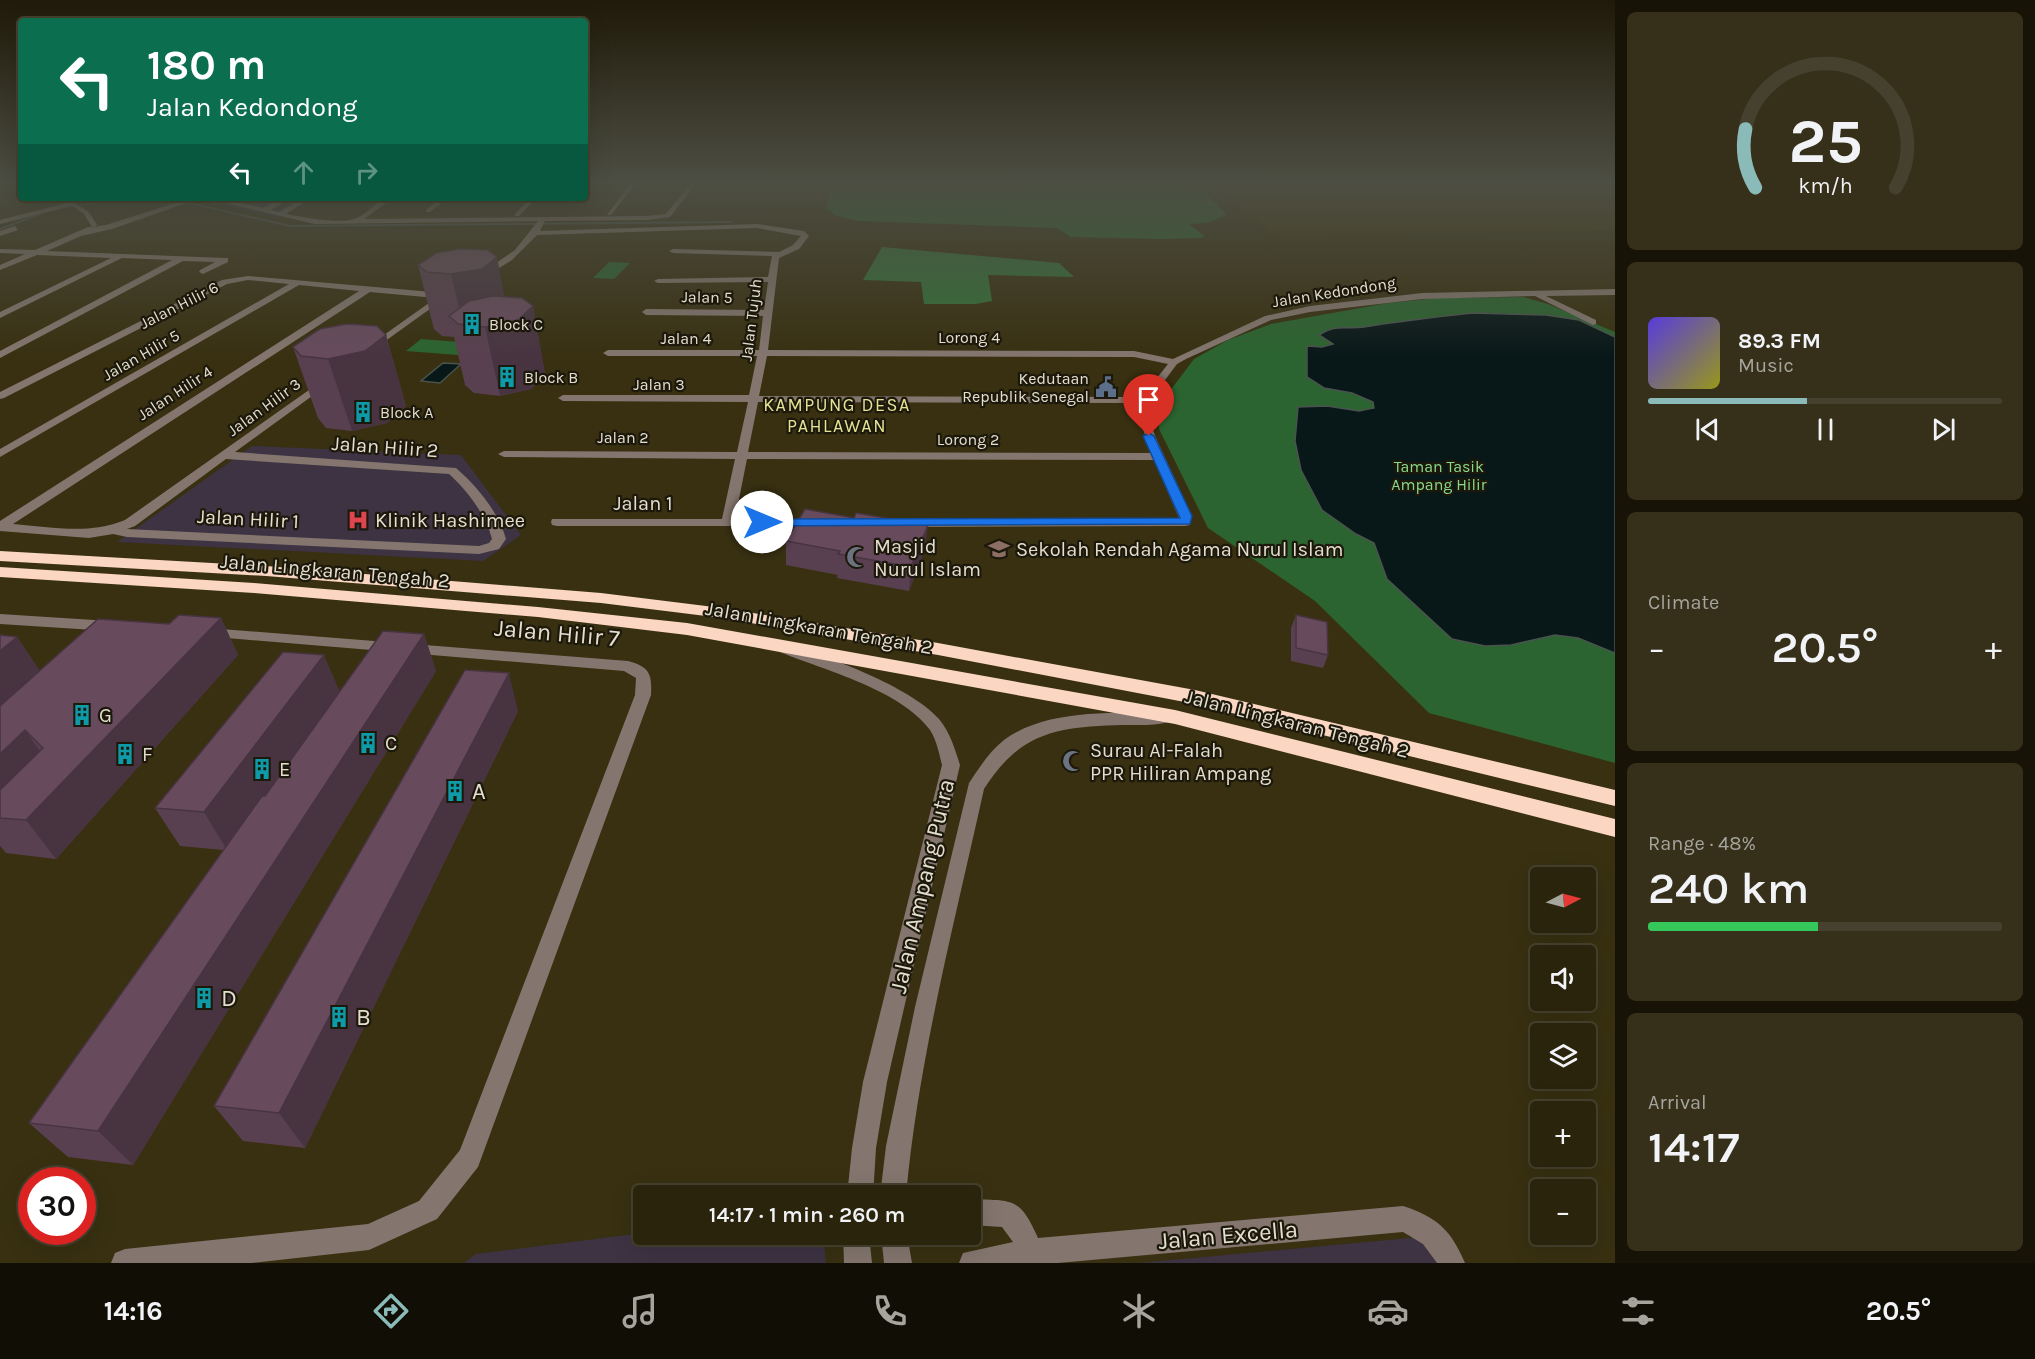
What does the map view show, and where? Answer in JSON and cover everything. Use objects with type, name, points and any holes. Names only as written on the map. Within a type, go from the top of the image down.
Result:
[{"type":"highway","name":"Jalan Lingkaran Tengah 2","points":[[0,556],[290,573],[601,598],[722,613],[938,649],[1195,697],[1615,798]]},
{"type":"highway","name":"Jalan Lingkaran Tengah 2","points":[[0,572],[254,588],[538,612],[687,629],[1175,717],[1615,828]]},
{"type":"street","points":[[0,270],[68,240]]},
{"type":"street","points":[[471,282],[493,271],[525,240]]},
{"type":"street","name":"Jalan Tujuh","points":[[728,522],[763,353],[775,257],[796,247],[802,240]]},
{"type":"street","points":[[0,251],[225,260],[203,272]]},
{"type":"street","points":[[673,251],[762,252],[778,255]]},
{"type":"street","points":[[0,315],[121,255]]},
{"type":"street","points":[[0,355],[182,258]]},
{"type":"street","name":"Jalan Hilir 6","points":[[0,396],[225,282],[248,278],[449,294],[359,357]]},
{"type":"street","points":[[658,281],[771,279]]},
{"type":"street","name":"Jalan Hilir 5","points":[[0,454],[297,283]]},
{"type":"street","name":"Jalan Hilir 4","points":[[0,527],[368,289]]},
{"type":"street","name":"Jalan Kedondong","points":[[1145,400],[1174,362],[1230,335],[1287,313],[1403,297],[1615,292]]},
{"type":"street","points":[[1535,294],[1593,322]]},
{"type":"street","name":"Jalan 5","points":[[646,312],[767,313]]},
{"type":"street","name":"Jalan 4","points":[[608,353],[763,353]]},
{"type":"street","name":"Lorong 4","points":[[763,353],[1134,354],[1174,362]]},
{"type":"street","name":"Jalan Hilir 3","points":[[113,530],[130,523],[335,374]]},
{"type":"street","name":"Jalan 3","points":[[563,398],[1145,400]]},
{"type":"street","points":[[874,523],[1185,522],[1186,516],[1149,436],[1144,417],[1145,400]]},
{"type":"street","name":"Jalan 2","points":[[504,454],[741,454]]},
{"type":"street","name":"Lorong 2","points":[[741,454],[1158,457]]},
{"type":"street","name":"Jalan Hilir 2","points":[[223,455],[453,471],[499,532],[499,539],[494,546]]},
{"type":"street","name":"Jalan 1","points":[[557,522],[827,523]]},
{"type":"street","name":"Jalan Hilir 1","points":[[0,527],[88,534],[113,530],[163,535],[468,549],[489,549],[494,546]]},
{"type":"street","points":[[0,619],[121,627]]},
{"type":"street","name":"Jalan Hilir 7","points":[[152,1262],[369,1237],[428,1210],[469,1158],[643,694],[644,676],[628,666],[196,632]]},
{"type":"street","name":"Jalan Ampang Putra","points":[[772,643],[887,690],[913,704],[932,722],[945,744],[951,765],[875,1082],[864,1148],[861,1185]]},
{"type":"street","name":"Jalan Ampang Putra","points":[[894,1185],[898,1146],[926,1007],[975,788],[986,766],[1004,748],[1024,734],[1051,726],[1175,717]]},
{"type":"street","points":[[981,1213],[1009,1214],[1022,1232],[1031,1252]]},
{"type":"street","name":"Jalan Excella","points":[[973,1263],[1031,1252],[1403,1219],[1424,1226],[1443,1246],[1451,1263]]},
{"type":"street","points":[[857,1245],[858,1263]]},
{"type":"street","points":[[896,1245],[898,1263]]},
{"type":"street","points":[[125,1263],[152,1262]]},
{"type":"shaded area","points":[[1472,313],[1546,315],[1579,320],[1615,337],[1615,653],[1578,638],[1555,635],[1511,645],[1485,646],[1452,639],[1387,579],[1374,543],[1356,534],[1322,510],[1301,470],[1295,441],[1298,407],[1327,406],[1359,411],[1374,408],[1373,402],[1352,393],[1324,388],[1307,377],[1307,346],[1322,347],[1333,344],[1319,335],[1337,328],[1357,328]]},
{"type":"shaded area","points":[[443,363],[461,364],[440,383],[421,381]]},
{"type":"shaded area","points":[[252,446],[461,455],[521,535],[483,561],[117,542]]},
{"type":"shaded area","points":[[633,1234],[633,1245],[824,1245],[826,1263],[464,1263],[476,1254]]},
{"type":"shaded area","points":[[1421,1237],[1438,1263],[1139,1263]]},
{"type":"green space","points":[[882,247],[1059,263],[1074,277],[988,275],[992,301],[976,304],[924,304],[921,282],[863,280]]},
{"type":"green space","points":[[609,262],[630,263],[614,279],[593,278]]},
{"type":"green space","name":"Taman Tasik Ampang Hilir","points":[[1523,297],[1548,304],[1615,332],[1615,763],[1429,713],[1315,601],[1208,528],[1159,429],[1160,404],[1194,359],[1228,340],[1271,324],[1388,303],[1437,298]]},
{"type":"green space","points":[[421,339],[485,344],[471,356],[406,351]]},
{"type":"building","points":[[460,249],[487,250],[497,257],[482,269],[451,274],[427,272],[418,265],[437,253]]},
{"type":"building","points":[[493,296],[522,298],[533,306],[518,320],[485,327],[458,324],[449,316],[469,301]]},
{"type":"building","points":[[347,324],[377,326],[386,335],[365,351],[328,359],[301,356],[293,347],[320,329]]},
{"type":"building","points":[[805,509],[854,518],[856,513],[928,525],[911,567],[838,554],[840,551],[786,541]]},
{"type":"building","points":[[179,615],[221,618],[26,820],[0,818],[0,790],[43,748],[25,730],[0,754],[0,706],[98,619],[169,624]]},
{"type":"building","points":[[1296,615],[1327,622],[1328,655],[1296,648]]},
{"type":"building","points":[[383,631],[424,634],[98,1131],[29,1123],[262,796],[265,796]]},
{"type":"building","points":[[0,635],[17,637],[0,651]]},
{"type":"building","points":[[283,652],[324,655],[204,812],[155,808]]},
{"type":"building","points":[[465,670],[509,673],[279,1113],[214,1106]]},
{"type":"place","name":"Block C","points":[[472,324]]},
{"type":"place","name":"Block B","points":[[507,377]]},
{"type":"place","name":"Kedutaan Republik Senegal","points":[[1106,387]]},
{"type":"place","name":"Block A","points":[[363,412]]},
{"type":"place","name":"Klinik Hashimee","points":[[358,520]]},
{"type":"place","name":"Sekolah Rendah Agama Nurul Islam","points":[[999,549]]},
{"type":"place","name":"Masjid Nurul Islam","points":[[857,557]]},
{"type":"place","name":"G","points":[[82,715]]},
{"type":"place","name":"C","points":[[368,743]]},
{"type":"place","name":"F","points":[[125,754]]},
{"type":"place","name":"Surau Al-Falah PPR Hiliran Ampang","points":[[1073,761]]},
{"type":"place","name":"E","points":[[262,769]]},
{"type":"place","name":"A","points":[[455,791]]},
{"type":"place","name":"D","points":[[204,998]]},
{"type":"place","name":"B","points":[[339,1017]]},
{"type":"district","name":"KAMPUNG DESA PAHLAWAN","points":[[837,415]]},
{"type":"route","points":[[762,522],[1185,522],[1186,516],[1149,436]]}]
